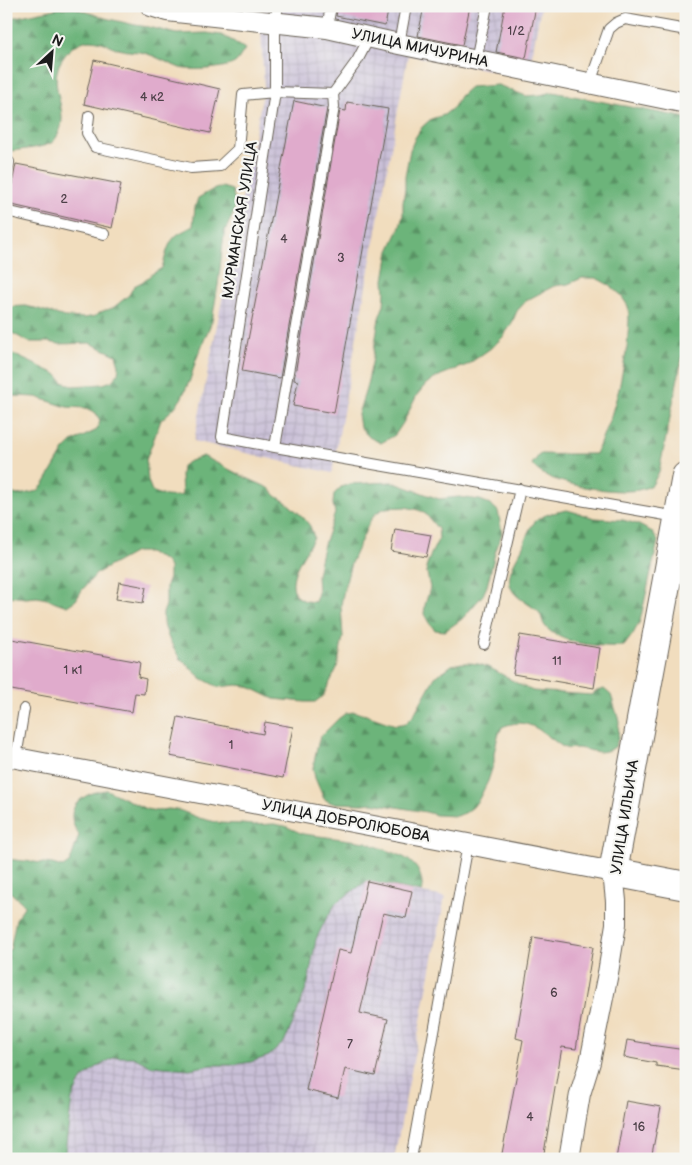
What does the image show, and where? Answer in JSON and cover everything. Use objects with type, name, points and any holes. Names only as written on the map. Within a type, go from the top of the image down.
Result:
[{"type":"street","name":"УЛИЦА МИЧУРИНА","points":[[151,6],[167,11],[276,14],[369,38],[686,103]]},
{"type":"street","name":"УЛИЦА ИЛЬИЧА","points":[[569,1159],[580,1094],[590,1062],[608,973],[616,924],[613,872],[682,518],[686,476]]},
{"type":"street","name":"УЛИЦА ДОБРОЛЮБОВА","points":[[11,757],[686,886]]},
{"type":"lane","points":[[327,28],[331,6]]},
{"type":"lane","points":[[399,44],[406,6]]},
{"type":"lane","points":[[476,60],[487,6]]},
{"type":"lane","name":"МУРМАНСКАЯ УЛИЦА","points":[[276,14],[275,92],[222,437],[276,447]]},
{"type":"lane","points":[[590,83],[609,29],[616,23],[625,19],[681,29],[686,33]]},
{"type":"lane","points":[[369,38],[357,61],[333,94],[334,107],[276,447],[682,518]]},
{"type":"lane","points":[[89,116],[87,133],[95,147],[191,168],[220,166],[238,149],[243,95],[275,92],[333,94]]},
{"type":"lane","points":[[6,177],[9,162]]},
{"type":"lane","points":[[6,211],[104,234]]},
{"type":"lane","points":[[484,644],[520,490]]},
{"type":"lane","points":[[11,757],[24,708]]},
{"type":"lane","points":[[411,1159],[468,844]]},
{"type":"shaded area","points":[[264,6],[541,6],[528,77],[408,55],[332,473],[194,441],[264,88],[261,30]]},
{"type":"shaded area","points":[[367,881],[445,897],[394,1159],[64,1159],[72,1099],[81,1080],[97,1067],[115,1057],[133,1057],[151,1066],[190,1069],[211,1065],[251,1062],[269,1056],[284,1042],[293,1023],[308,983],[316,939],[325,921],[336,903]]},
{"type":"green space","points":[[61,8],[75,8],[105,18],[177,34],[207,33],[221,35],[245,49],[237,61],[232,64],[218,68],[192,69],[180,68],[145,53],[122,50],[98,41],[90,40],[77,44],[61,60],[58,68],[56,77],[62,120],[56,138],[52,143],[41,147],[6,152],[6,19]]},
{"type":"green space","points":[[498,85],[526,96],[553,92],[686,118],[686,338],[659,472],[652,485],[645,488],[616,491],[587,487],[548,477],[532,464],[540,454],[596,454],[611,416],[619,389],[627,348],[628,306],[620,294],[596,278],[582,278],[568,284],[554,286],[527,300],[517,311],[511,325],[502,338],[491,348],[467,365],[441,375],[426,384],[417,395],[395,435],[381,443],[369,437],[360,427],[358,414],[366,389],[379,318],[384,305],[384,280],[389,251],[400,227],[403,215],[405,176],[410,150],[422,127],[431,119],[444,115],[454,107],[460,96],[470,87]]},
{"type":"green space","points":[[222,187],[232,190],[235,201],[234,212],[225,231],[212,321],[181,399],[161,420],[146,460],[148,481],[152,491],[166,496],[182,495],[182,466],[203,456],[269,488],[276,496],[303,517],[310,526],[314,537],[297,566],[293,579],[296,596],[305,601],[315,602],[318,593],[317,575],[319,565],[335,513],[333,504],[334,494],[341,487],[349,484],[392,482],[439,499],[459,497],[480,500],[490,504],[498,511],[502,533],[483,595],[462,619],[445,631],[435,630],[424,614],[430,588],[426,568],[439,538],[438,529],[424,512],[415,509],[405,507],[385,508],[376,513],[370,521],[351,563],[343,594],[341,605],[343,637],[337,668],[323,696],[315,702],[274,699],[247,686],[218,687],[201,678],[179,657],[169,639],[163,622],[169,567],[164,560],[146,552],[135,552],[97,573],[76,600],[67,606],[37,597],[6,596],[6,492],[18,495],[38,491],[64,450],[72,442],[97,430],[100,421],[96,413],[86,408],[67,407],[36,397],[6,397],[6,351],[56,374],[63,382],[72,386],[103,384],[112,381],[118,373],[119,365],[116,355],[90,343],[59,344],[29,342],[6,330],[6,307],[25,306],[65,317],[85,318],[113,308],[129,295],[134,286],[162,268],[171,241],[178,234],[193,226],[198,198]]},
{"type":"green space","points":[[567,510],[595,518],[623,520],[637,524],[652,532],[658,541],[640,621],[624,646],[582,644],[561,637],[545,626],[539,612],[512,590],[509,578],[510,572],[531,527],[542,517]]},
{"type":"green space","points":[[462,663],[477,664],[489,668],[533,691],[591,695],[604,689],[611,695],[619,721],[618,739],[615,747],[601,752],[565,748],[534,727],[523,723],[509,724],[502,727],[498,736],[494,763],[488,781],[479,799],[465,813],[456,816],[436,815],[372,803],[332,803],[324,799],[313,768],[320,737],[338,719],[346,713],[355,712],[396,725],[406,723],[413,716],[435,677],[452,665]]},
{"type":"green space","points":[[107,790],[146,809],[157,811],[179,810],[199,818],[220,823],[274,824],[285,826],[303,834],[366,842],[395,853],[412,863],[418,870],[422,892],[367,881],[336,903],[316,939],[308,983],[293,1023],[284,1042],[269,1056],[251,1062],[211,1065],[190,1069],[151,1066],[133,1057],[115,1057],[97,1067],[81,1080],[72,1099],[64,1159],[6,1159],[6,950],[10,950],[16,919],[25,905],[11,893],[6,892],[6,859],[63,867],[70,862],[79,835],[72,819],[73,810],[84,797]]},
{"type":"building","points":[[338,6],[389,6],[385,26],[336,16]]},
{"type":"building","points":[[424,6],[470,6],[462,45],[418,36]]},
{"type":"building","points":[[505,6],[536,6],[526,58],[496,52]]},
{"type":"building","points":[[94,60],[220,89],[210,133],[84,104]]},
{"type":"building","points":[[294,101],[327,108],[280,378],[242,371]]},
{"type":"building","points":[[347,102],[388,109],[334,413],[293,406],[298,381],[294,380],[340,110],[346,111]]},
{"type":"building","points":[[16,164],[121,184],[112,228],[8,204]]},
{"type":"building","points":[[395,529],[431,535],[426,557],[391,551]]},
{"type":"building","points":[[119,582],[146,587],[143,603],[116,599]]},
{"type":"building","points":[[520,635],[600,648],[594,688],[513,674]]},
{"type":"building","points":[[6,638],[140,662],[138,677],[146,679],[144,694],[135,693],[132,712],[6,689]]},
{"type":"building","points":[[178,717],[263,734],[265,722],[293,727],[283,778],[170,756]]},
{"type":"building","points":[[367,881],[412,891],[406,918],[383,913],[360,1013],[388,1019],[375,1076],[345,1069],[338,1098],[306,1090],[338,950],[351,953]]},
{"type":"building","points":[[533,937],[593,947],[576,1049],[562,1047],[543,1159],[501,1159],[523,1040],[516,1038]]},
{"type":"building","points":[[627,1040],[686,1050],[686,1070],[656,1066],[656,1063],[624,1057]]},
{"type":"building","points":[[626,1101],[661,1107],[651,1159],[616,1159]]}]
